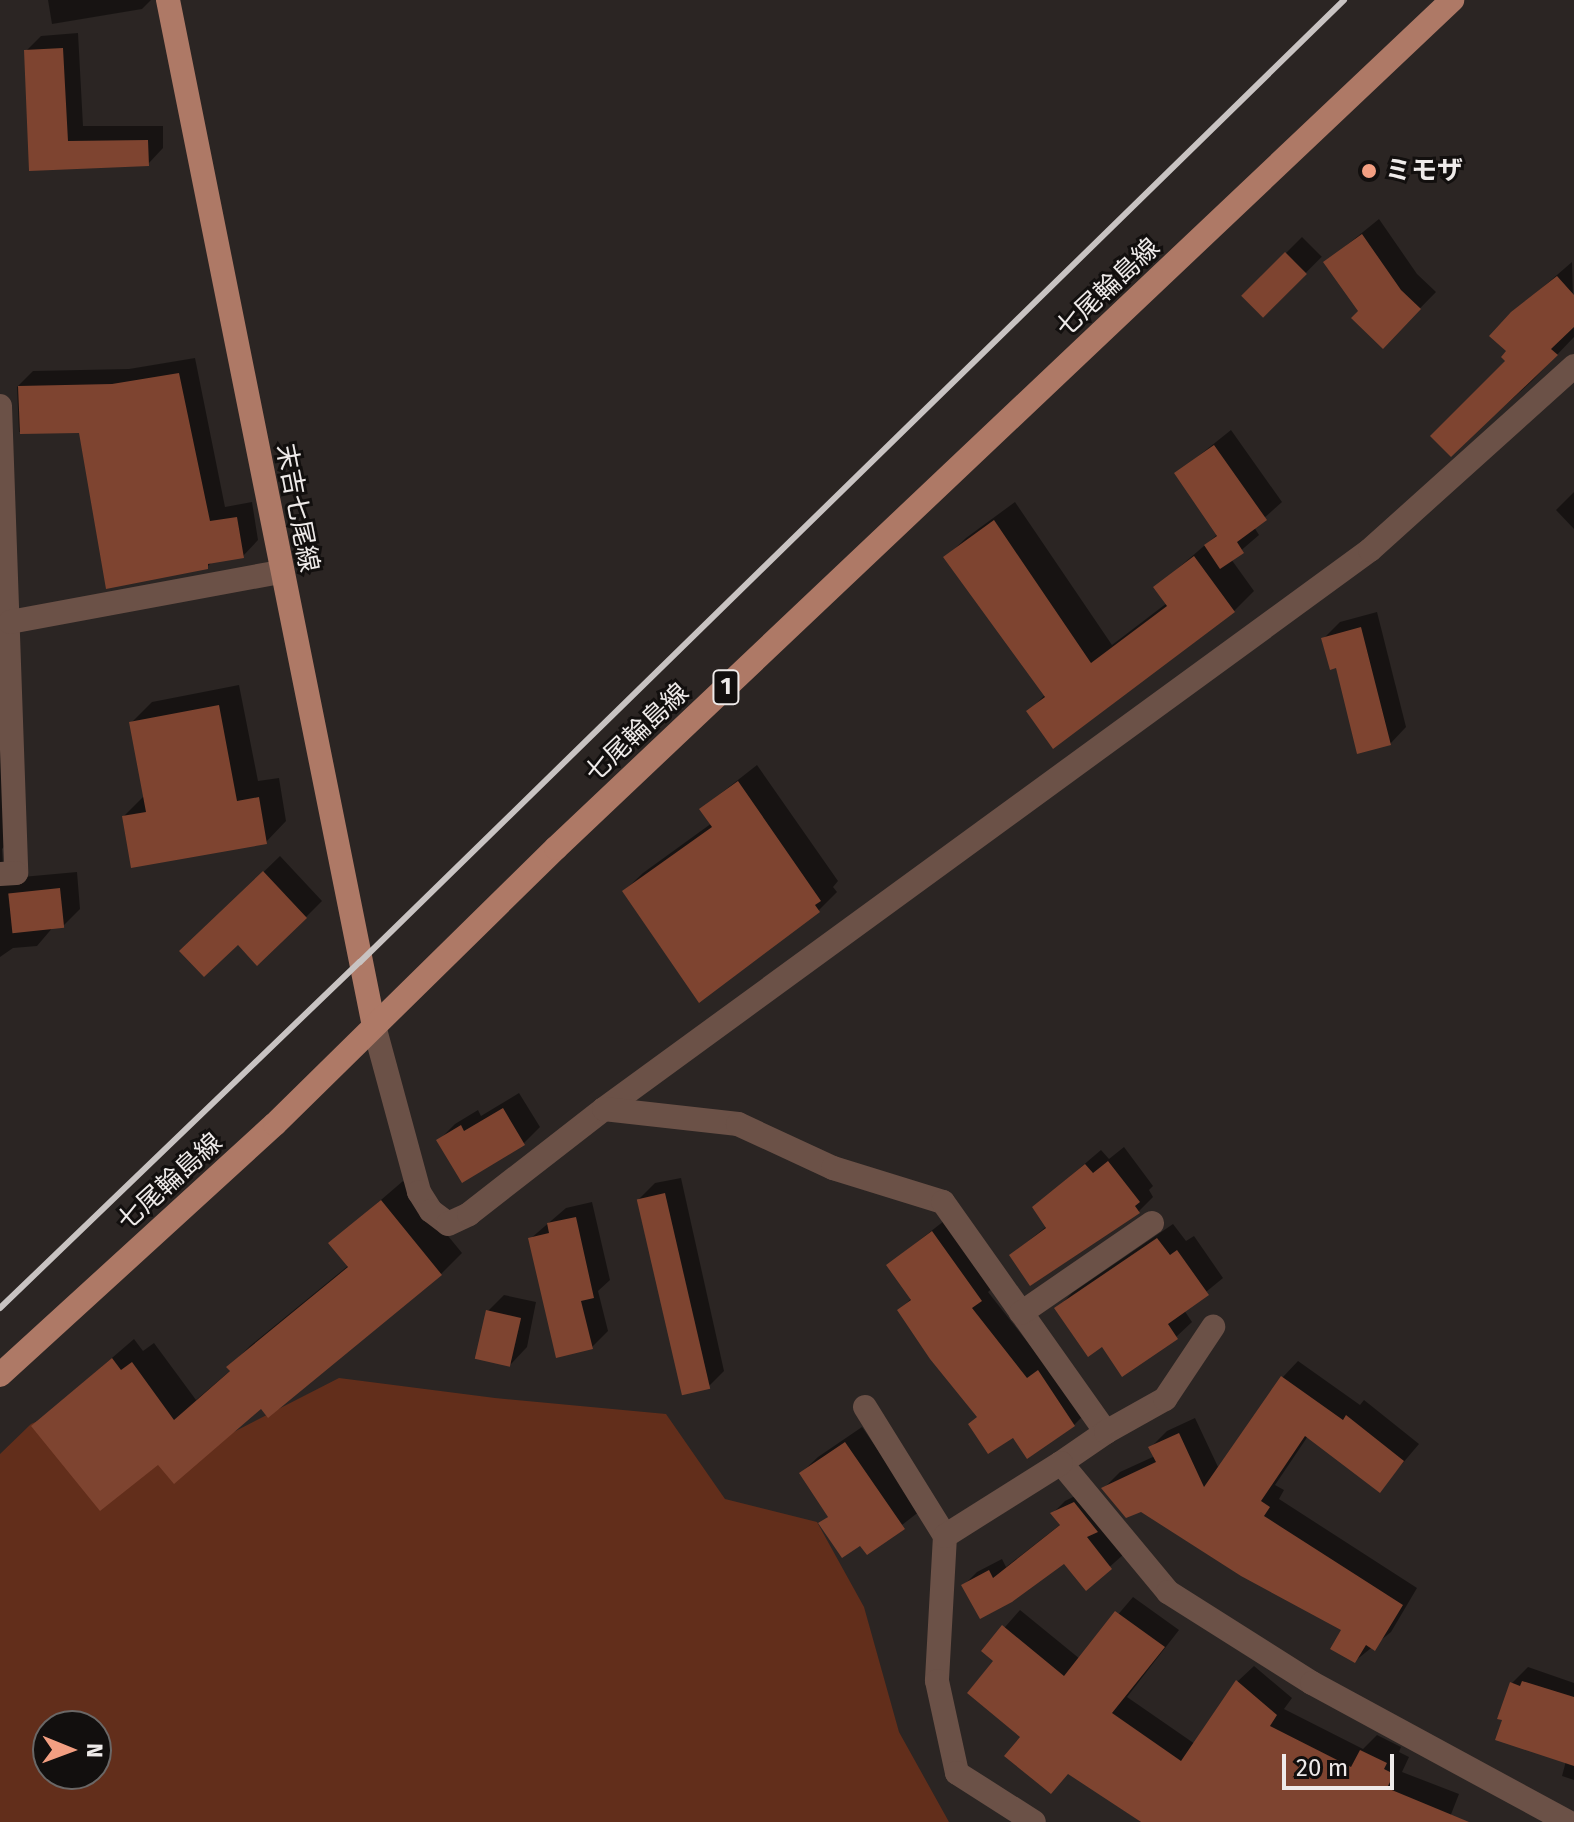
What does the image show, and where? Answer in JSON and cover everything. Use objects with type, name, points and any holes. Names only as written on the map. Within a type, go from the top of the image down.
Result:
[{"type":"main road","name":"末吉七尾線","points":[[168,0],[374,1026]]},
{"type":"main road","name":"七尾輪島線","points":[[0,1375],[275,1124],[556,848],[1452,0]]},
{"type":"street","points":[[374,1026],[419,1192],[431,1211],[448,1224],[469,1214],[604,1109],[1370,550],[1574,366]]},
{"type":"street","points":[[0,406],[10,622],[16,873],[0,874]]},
{"type":"street","points":[[10,622],[281,572]]},
{"type":"street","points":[[604,1109],[738,1124],[833,1168],[943,1202],[1106,1432]]},
{"type":"street","points":[[1021,1313],[1152,1223]]},
{"type":"street","points":[[945,1536],[1106,1432],[1165,1399],[1213,1327]]},
{"type":"street","points":[[865,1407],[945,1536],[937,1681],[957,1773],[1034,1822]]},
{"type":"street","points":[[1061,1463],[1168,1592],[1312,1683],[1568,1822]]},
{"type":"shaded area","points":[[339,1378],[495,1398],[666,1414],[725,1499],[817,1522],[864,1607],[899,1732],[949,1822],[0,1822],[0,1454],[31,1424],[67,1408],[185,1457]]},
{"type":"building","points":[[63,48],[68,141],[148,140],[149,166],[29,171],[24,50]]},
{"type":"building","points":[[1362,234],[1401,290],[1421,309],[1383,349],[1351,318],[1358,311],[1323,262]]},
{"type":"building","points":[[1285,252],[1307,274],[1263,318],[1241,296]]},
{"type":"building","points":[[1557,276],[1574,295],[1574,327],[1551,349],[1558,355],[1451,457],[1430,436],[1505,361],[1501,357],[1506,351],[1489,336],[1511,312]]},
{"type":"building","points":[[179,373],[210,521],[237,517],[244,558],[208,564],[208,569],[106,589],[79,433],[20,434],[18,386],[112,384]]},
{"type":"building","points":[[1214,445],[1267,520],[1237,542],[1244,553],[1220,569],[1204,545],[1217,536],[1174,473]]},
{"type":"building","points":[[994,520],[1091,663],[1167,606],[1153,587],[1194,556],[1235,612],[1053,749],[1026,711],[1045,697],[943,557]]},
{"type":"building","points":[[1361,627],[1391,745],[1357,754],[1336,668],[1330,670],[1321,638]]},
{"type":"building","points":[[219,705],[237,801],[259,797],[267,844],[131,868],[122,816],[146,812],[129,722]]},
{"type":"building","points":[[738,781],[821,901],[815,905],[820,912],[699,1003],[622,891],[712,827],[699,809]]},
{"type":"building","points":[[263,871],[307,918],[257,966],[238,945],[204,977],[179,951]]},
{"type":"building","points":[[60,888],[64,928],[12,933],[8,893]]},
{"type":"building","points":[[503,1108],[525,1145],[462,1183],[436,1140],[461,1125],[464,1131]]},
{"type":"building","points":[[1108,1161],[1140,1202],[1135,1206],[1140,1213],[1030,1286],[1009,1255],[1046,1228],[1032,1207],[1085,1164],[1093,1173]]},
{"type":"building","points":[[665,1193],[710,1389],[682,1395],[637,1200]]},
{"type":"building","points":[[381,1200],[442,1275],[268,1418],[261,1409],[174,1484],[158,1465],[100,1511],[31,1426],[112,1358],[121,1370],[132,1362],[174,1420],[230,1371],[226,1367],[348,1267],[328,1243]]},
{"type":"building","points":[[576,1217],[594,1298],[581,1301],[593,1349],[556,1358],[528,1238],[549,1233],[547,1223]]},
{"type":"building","points":[[932,1231],[982,1301],[972,1308],[1027,1378],[1038,1370],[1075,1426],[1027,1459],[1013,1438],[988,1454],[968,1424],[977,1417],[930,1359],[897,1310],[911,1300],[886,1265]]},
{"type":"building","points":[[1157,1238],[1170,1255],[1177,1250],[1209,1295],[1168,1324],[1178,1339],[1122,1377],[1102,1347],[1088,1357],[1054,1308]]},
{"type":"building","points":[[486,1310],[521,1318],[510,1367],[475,1359]]},
{"type":"building","points":[[1281,1376],[1343,1420],[1346,1415],[1404,1461],[1380,1493],[1305,1436],[1261,1501],[1270,1507],[1264,1516],[1403,1605],[1375,1651],[1366,1645],[1355,1663],[1330,1649],[1341,1630],[1241,1576],[1141,1512],[1126,1518],[1101,1488],[1156,1462],[1148,1447],[1179,1433],[1204,1487]]},
{"type":"building","points":[[845,1442],[905,1529],[867,1555],[860,1546],[842,1558],[818,1523],[828,1517],[799,1473]]},
{"type":"building","points":[[1074,1502],[1098,1532],[1087,1537],[1112,1569],[1086,1591],[1064,1564],[1012,1602],[980,1619],[961,1585],[989,1570],[993,1578],[1060,1525],[1050,1513]]},
{"type":"building","points":[[1115,1611],[1165,1647],[1112,1713],[1181,1761],[1236,1680],[1277,1715],[1270,1726],[1351,1767],[1360,1750],[1387,1763],[1384,1769],[1394,1774],[1387,1788],[1469,1822],[1141,1822],[1068,1774],[1051,1794],[1004,1756],[1020,1737],[967,1693],[993,1661],[981,1651],[1002,1625],[1064,1676]]},
{"type":"building","points":[[1522,1681],[1574,1697],[1574,1766],[1495,1740],[1502,1720],[1497,1719],[1510,1682],[1520,1686]]},
{"type":"railway","points":[[0,1308],[360,962],[1344,0]]},
{"type":"place","name":"ミモザ","points":[[1369,171]]}]
